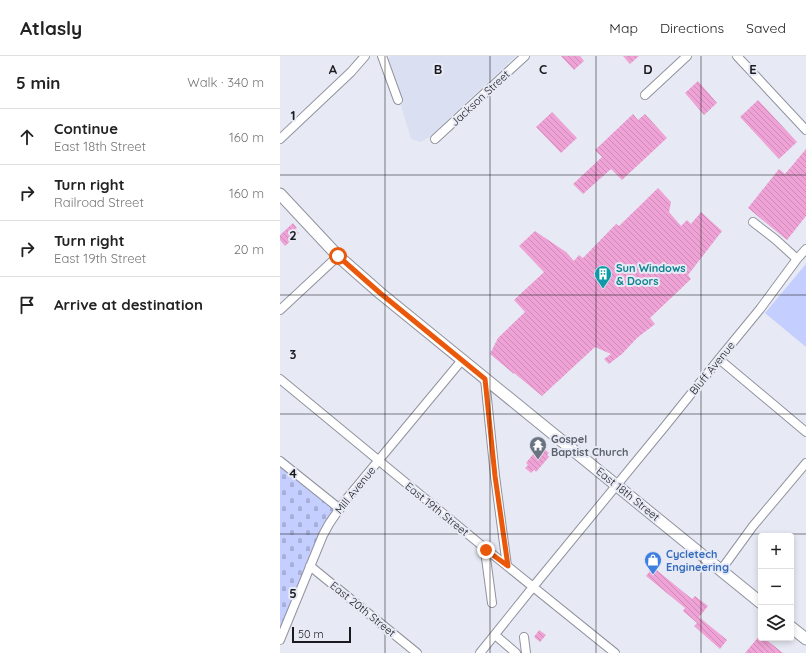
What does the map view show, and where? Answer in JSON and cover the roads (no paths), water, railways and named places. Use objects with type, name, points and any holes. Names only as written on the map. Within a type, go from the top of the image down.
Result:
[{"type":"street","points":[[280,139],[351,72],[364,56]]},
{"type":"street","points":[[382,56],[398,100]]},
{"type":"street","name":"Jackson Street","points":[[436,139],[525,56]]},
{"type":"street","points":[[645,95],[687,56]]},
{"type":"street","points":[[737,56],[806,130]]},
{"type":"street","name":"East 18th Street","points":[[280,194],[338,256],[380,293],[758,601]]},
{"type":"street","points":[[753,222],[797,259]]},
{"type":"street","name":"Bluff Avenue","points":[[533,587],[760,309],[806,249]]},
{"type":"street","points":[[280,310],[338,256]]},
{"type":"street","points":[[719,359],[806,432]]},
{"type":"street","name":"Mill Avenue","points":[[280,640],[329,524],[378,461],[462,360]]},
{"type":"street","name":"East 19th Street","points":[[280,379],[486,550],[508,566],[615,653]]},
{"type":"street","points":[[485,379],[495,476],[508,566]]},
{"type":"street","points":[[280,461],[340,509]]},
{"type":"street","points":[[720,570],[753,526],[806,463]]},
{"type":"street","points":[[486,550],[492,603]]},
{"type":"street","name":"East 20th Street","points":[[310,566],[417,653]]},
{"type":"street","points":[[480,653],[533,587]]},
{"type":"street","points":[[794,629],[806,639]]},
{"type":"street","points":[[495,635],[516,653]]},
{"type":"street","points":[[524,637],[526,653]]},
{"type":"place","name":"Sun Windows & Doors","points":[[603,289]]},
{"type":"place","name":"Gospel Baptist Church","points":[[538,460]]},
{"type":"place","name":"Cycletech Engineering","points":[[653,575]]}]
